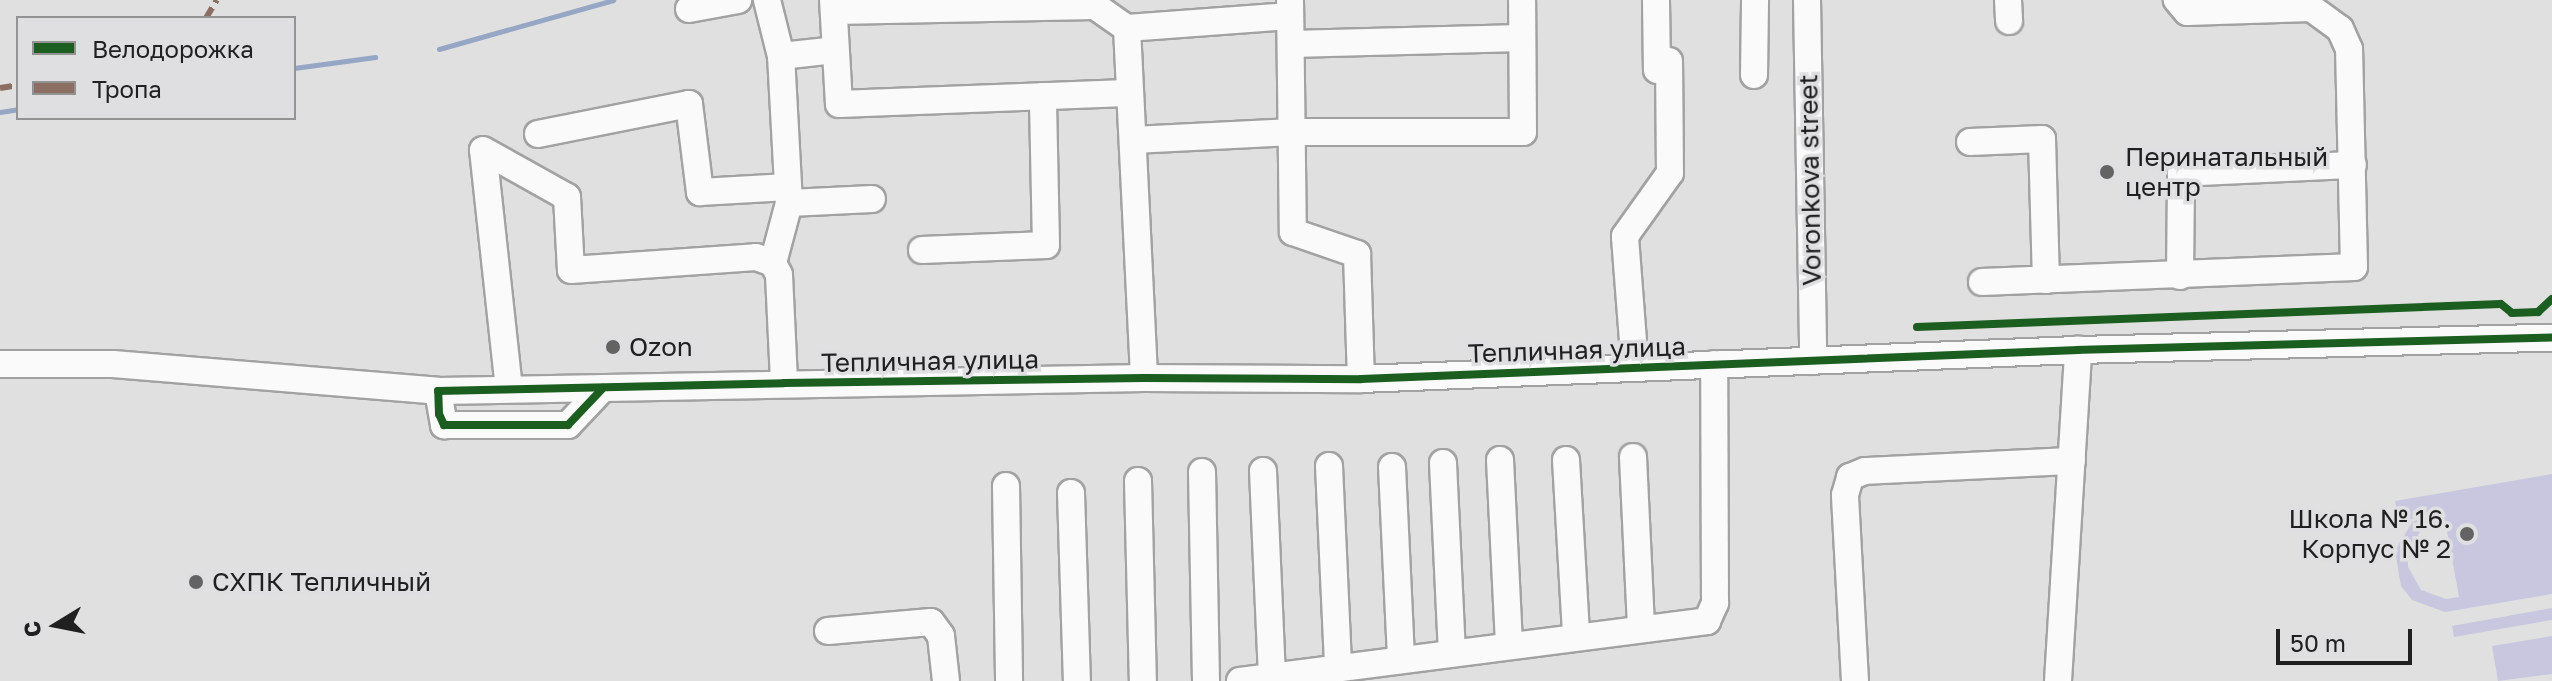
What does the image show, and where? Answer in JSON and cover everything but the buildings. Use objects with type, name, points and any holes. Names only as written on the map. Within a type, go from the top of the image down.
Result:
[{"type":"street","points":[[689,9],[738,0]]},
{"type":"street","points":[[767,0],[781,56],[789,195],[773,263],[779,275],[784,383]]},
{"type":"street","points":[[1133,140],[1293,132],[1523,132],[1522,0]]},
{"type":"street","points":[[1635,367],[1625,236],[1670,173],[1656,0]]},
{"type":"street","points":[[1754,75],[1755,0]]},
{"type":"street","name":"Voronkova street","points":[[1807,0],[1813,361]]},
{"type":"street","points":[[1982,282],[2354,267],[2349,49],[2340,29],[2311,4],[2187,12],[2177,0]]},
{"type":"street","points":[[1127,93],[839,104],[833,6],[1095,3],[1127,28],[1290,8],[1293,232],[1357,254],[1361,379]]},
{"type":"street","points":[[1127,28],[1127,93],[1133,140],[1144,378]]},
{"type":"street","points":[[1291,44],[1522,38]]},
{"type":"street","points":[[781,56],[835,50]]},
{"type":"street","points":[[922,250],[1046,245],[1043,96]]},
{"type":"street","points":[[538,134],[689,104],[700,192],[872,199]]},
{"type":"street","points":[[1970,142],[2042,139],[2046,280]]},
{"type":"street","points":[[509,389],[483,150],[567,197],[571,270],[756,257],[773,263]]},
{"type":"street","points":[[2180,276],[2181,173],[2353,165]]},
{"type":"street","name":"Тепличная улица","points":[[0,364],[113,364],[438,391],[1144,378],[1361,379],[2078,350],[2552,338]]},
{"type":"street","points":[[2058,681],[2078,350]]},
{"type":"street","points":[[1240,681],[1388,667],[1509,644],[1707,621],[1712,614],[1714,364]]},
{"type":"street","points":[[438,391],[444,425],[568,425],[603,388]]},
{"type":"street","points":[[1633,457],[1641,629]]},
{"type":"street","points":[[1500,460],[1509,644]]},
{"type":"street","points":[[1566,460],[1576,636]]},
{"type":"street","points":[[1855,681],[1845,495],[1850,477],[1865,471],[2072,461]]},
{"type":"street","points":[[1443,463],[1452,653]]},
{"type":"street","points":[[1326,673],[1329,466]]},
{"type":"street","points":[[1388,667],[1392,467]]},
{"type":"street","points":[[1263,471],[1272,678]]},
{"type":"street","points":[[1202,472],[1206,681]]},
{"type":"street","points":[[1138,481],[1143,681]]},
{"type":"street","points":[[1006,486],[1009,681]]},
{"type":"street","points":[[1071,493],[1077,681]]},
{"type":"street","points":[[828,631],[931,622],[941,636],[946,681]]},
{"type":"shaded area","points":[[2552,474],[2552,594],[2445,612],[2412,600],[2401,586],[2395,551],[2414,519],[2399,521],[2395,501]],"holes":[[[2445,520],[2459,597],[2446,599],[2421,590],[2408,567],[2408,553],[2421,530]]]},
{"type":"shaded area","points":[[2552,608],[2552,620],[2454,637],[2452,626]]},
{"type":"shaded area","points":[[2552,636],[2552,674],[2498,681],[2492,646]]},
{"type":"waterway","points":[[439,49],[613,0]]},
{"type":"waterway","points":[[296,68],[375,57]]},
{"type":"waterway","points":[[0,112],[16,109]]},
{"type":"marked path","points":[[207,16],[217,0]]},
{"type":"marked path","points":[[0,88],[16,85]]},
{"type":"cycle path","points":[[1917,327],[2501,304],[2512,313],[2538,312],[2552,299]]},
{"type":"cycle path","points":[[603,388],[568,425],[444,425],[439,414],[438,391],[1144,378],[1361,379],[2078,350],[2552,338]]},
{"type":"place","name":"Перинатальный центр","points":[[2107,172]]},
{"type":"place","name":"Ozon","points":[[613,347]]},
{"type":"place","name":"Школа № 16. Корпус № 2","points":[[2467,534]]},
{"type":"place","name":"СХПК Тепличный","points":[[196,582]]}]
